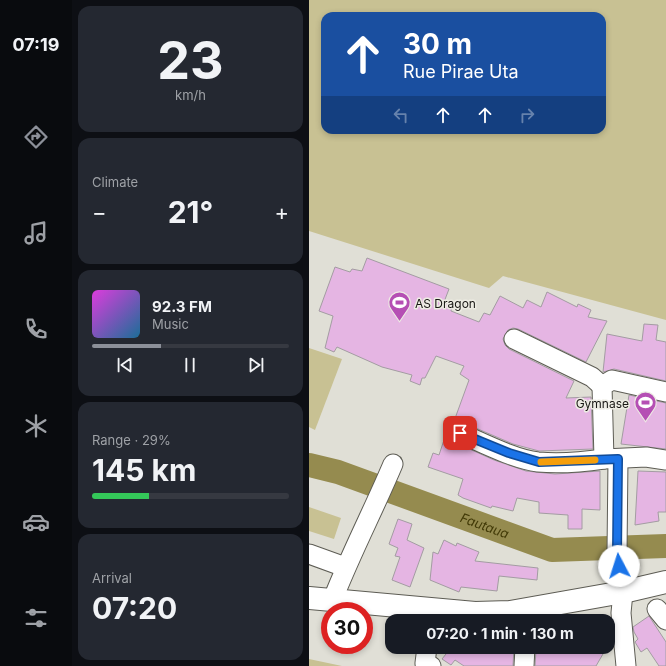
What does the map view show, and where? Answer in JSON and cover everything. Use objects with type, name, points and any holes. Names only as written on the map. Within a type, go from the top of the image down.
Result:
[{"type":"main road","points":[[531,614],[666,582]]},
{"type":"main road","points":[[309,598],[333,599],[429,614],[510,612],[521,614]]},
{"type":"street","points":[[514,339],[592,377],[602,386],[618,509],[617,553],[623,592],[621,612],[626,666]]},
{"type":"street","points":[[602,386],[612,380],[666,392]]},
{"type":"street","points":[[460,433],[509,453],[539,462],[585,462],[611,459],[646,458],[666,460]]},
{"type":"street","points":[[333,599],[345,568],[371,516],[393,464]]},
{"type":"street","points":[[309,554],[345,568]]},
{"type":"street","points":[[426,654],[425,663],[431,666]]},
{"type":"street","points":[[524,666],[525,654]]},
{"type":"shaded area","points":[[309,0],[666,0],[666,320],[503,276],[489,288],[309,231]]},
{"type":"shaded area","points":[[309,348],[342,359],[315,430],[309,427]]},
{"type":"shaded area","points":[[309,507],[341,518],[334,539],[309,531]]},
{"type":"shaded area","points":[[309,659],[342,666],[309,666]]},
{"type":"building","points":[[367,258],[449,289],[444,302],[452,306],[451,311],[479,322],[484,313],[490,315],[500,296],[523,308],[527,300],[541,307],[547,292],[577,307],[578,304],[591,310],[588,317],[607,321],[586,362],[518,329],[513,328],[508,330],[503,339],[505,345],[509,349],[574,381],[566,398],[591,397],[593,449],[539,451],[513,444],[464,423],[458,422],[453,424],[469,380],[460,374],[464,366],[436,356],[425,378],[422,378],[420,385],[410,381],[412,375],[382,367],[337,347],[334,352],[325,348],[333,316],[319,311],[335,267],[350,272],[352,269],[362,271]]},
{"type":"building","points":[[644,324],[658,325],[656,340],[666,342],[666,381],[614,369],[603,372],[607,334],[642,341]]},
{"type":"building","name":"Gymnase","points":[[629,395],[666,403],[666,449],[621,444]]},
{"type":"building","points":[[450,436],[456,443],[494,460],[526,471],[555,474],[600,471],[600,510],[582,509],[582,529],[568,529],[568,515],[539,513],[539,502],[517,498],[513,511],[492,506],[491,508],[463,498],[458,495],[463,479],[428,467],[433,453],[439,455],[444,440],[448,441]]},
{"type":"building","points":[[638,471],[666,472],[666,512],[658,512],[659,521],[635,525]]},
{"type":"building","points":[[398,519],[412,524],[407,540],[424,548],[410,587],[392,580],[400,557],[395,556],[398,548],[389,544]]},
{"type":"building","points":[[444,540],[456,546],[457,543],[479,552],[475,561],[538,568],[537,580],[499,576],[497,591],[461,587],[459,592],[430,580],[433,552],[438,554]]},
{"type":"building","points":[[649,616],[666,642],[666,666],[659,666],[647,648],[641,652],[635,642],[638,639],[633,627]]},
{"type":"building","points":[[446,654],[514,654],[513,666],[464,666],[455,660],[451,665],[442,659]]},
{"type":"building","points":[[536,654],[603,654],[596,666],[535,666]]},
{"type":"waterway","name":"Fautaua","points":[[309,465],[338,472],[552,550],[666,546]]},
{"type":"slow traffic","points":[[541,462],[585,462],[595,460]]},
{"type":"place","name":"AS Dragon","points":[[400,322]]},
{"type":"place","name":"Gymnase","points":[[645,422]]},
{"type":"route","points":[[460,433],[509,453],[539,462],[585,462],[604,459],[618,459],[617,553],[619,566]]}]
